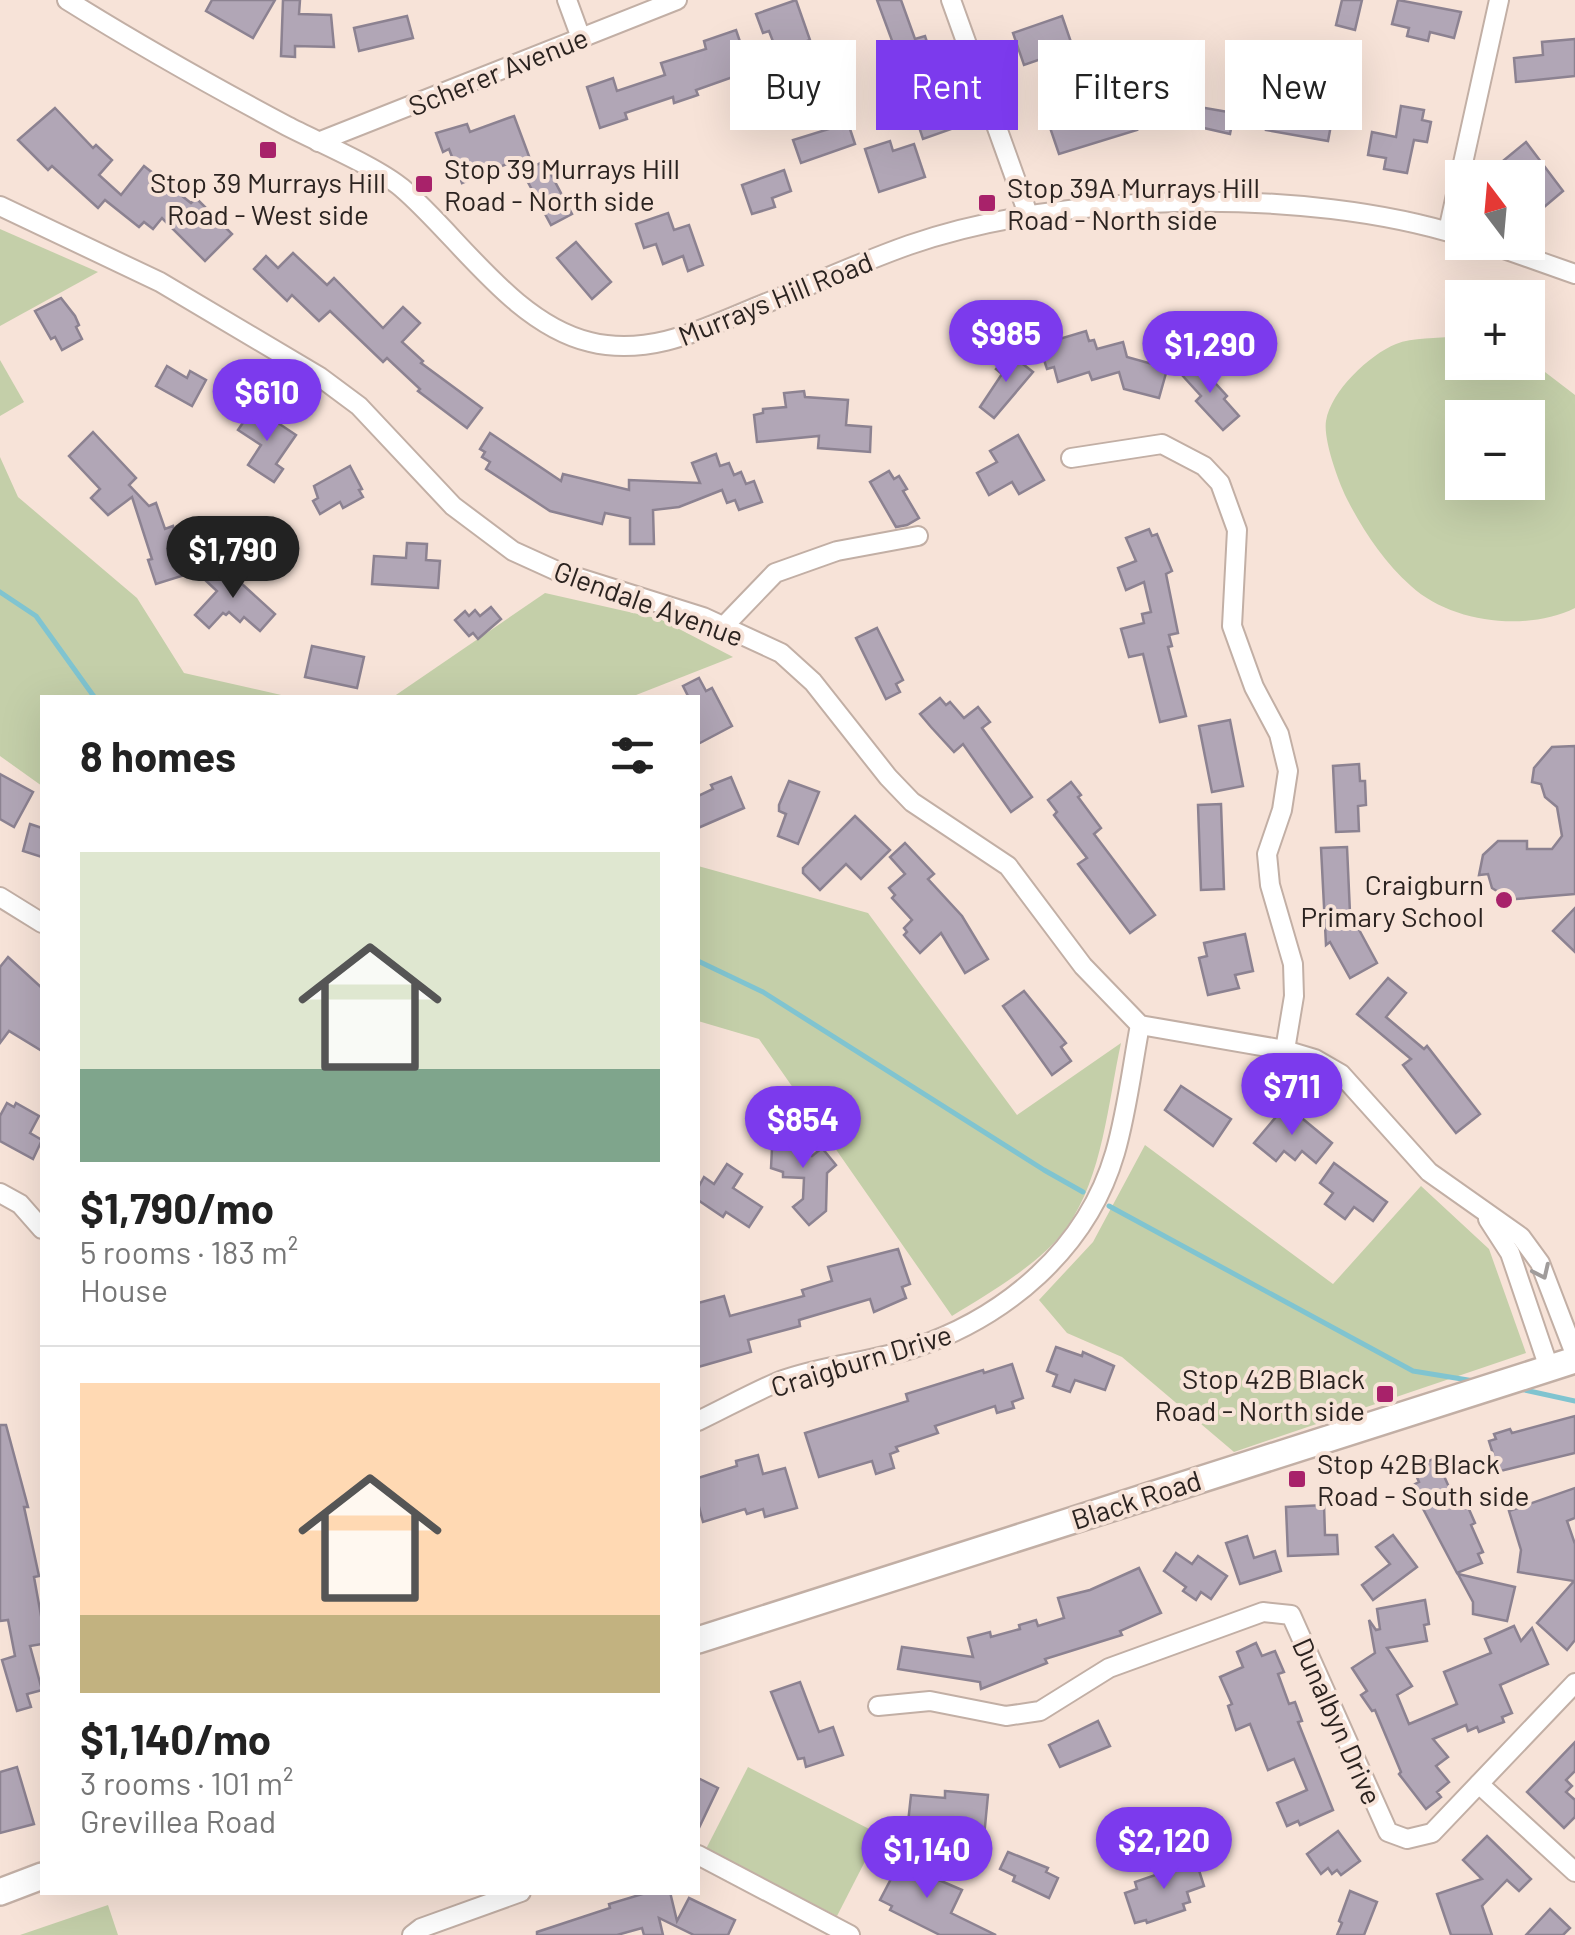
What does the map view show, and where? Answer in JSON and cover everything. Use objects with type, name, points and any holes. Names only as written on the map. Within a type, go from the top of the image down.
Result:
[{"type":"main road","name":"Black Road","points":[[700,1639],[1575,1357]]},
{"type":"main road","points":[[0,1892],[40,1877]]},
{"type":"street","name":"Murrays Hill Road","points":[[67,0],[166,62],[399,185],[525,310],[561,333],[606,344],[634,347],[680,338],[908,245],[983,222],[1028,214],[1151,205],[1257,203],[1316,206],[1382,216],[1445,232]]},
{"type":"street","points":[[567,0],[581,38]]},
{"type":"street","name":"Scherer Avenue","points":[[318,142],[678,0]]},
{"type":"street","points":[[951,0],[1028,214]]},
{"type":"street","points":[[1469,160],[1499,0]]},
{"type":"street","name":"Glendale Avenue","points":[[0,206],[160,282],[320,377],[359,406],[453,506],[513,551],[557,571],[724,626],[781,653],[813,682],[912,802],[1008,866],[1083,966],[1140,1025]]},
{"type":"street","points":[[1535,260],[1575,274]]},
{"type":"street","points":[[1071,458],[1162,444],[1204,466],[1220,483],[1238,530],[1232,626],[1254,687],[1279,734],[1288,771],[1282,810],[1267,854],[1270,885],[1292,964],[1294,996],[1284,1050]]},
{"type":"street","points":[[724,626],[775,573],[837,551],[918,536]]},
{"type":"street","points":[[0,897],[40,923]]},
{"type":"street","points":[[1140,1025],[1284,1050],[1315,1059],[1342,1074],[1429,1172],[1521,1237],[1540,1263],[1575,1357]]},
{"type":"street","name":"Craigburn Drive","points":[[700,1420],[780,1382],[914,1348],[972,1324],[1018,1294],[1059,1256],[1094,1202],[1114,1154],[1140,1025]]},
{"type":"street","points":[[0,1193],[20,1204],[40,1226]]},
{"type":"street","points":[[1483,1210],[1510,1253],[1549,1368]]},
{"type":"street","name":"Dunalbyn Drive","points":[[878,1706],[930,1700],[1006,1716],[1040,1711],[1109,1668],[1263,1612],[1291,1615],[1388,1832],[1406,1839],[1432,1833],[1575,1683]]},
{"type":"street","points":[[1479,1784],[1575,1872]]},
{"type":"street","points":[[700,1856],[850,1935]]},
{"type":"street","points":[[412,1935],[421,1928],[513,1895]]},
{"type":"green space","points":[[0,229],[98,272],[0,326]]},
{"type":"green space","points":[[1445,337],[1445,380],[1545,380],[1545,372],[1575,395],[1575,608],[1535,620],[1513,621],[1468,616],[1447,608],[1428,599],[1392,567],[1354,513],[1332,462],[1326,429],[1329,410],[1343,386],[1363,365],[1385,349],[1410,340]]},
{"type":"green space","points":[[0,360],[24,402],[0,416]]},
{"type":"green space","points":[[0,457],[18,497],[137,598],[184,673],[281,695],[40,695],[40,785],[0,756]]},
{"type":"green space","points":[[545,593],[660,619],[733,657],[636,695],[396,695]]},
{"type":"green space","points":[[700,867],[868,913],[1017,1115],[1121,1043],[1096,1162],[1067,1227],[1044,1253],[952,1316],[759,1039],[700,1022]]},
{"type":"green space","points":[[1145,1145],[1333,1284],[1421,1186],[1489,1249],[1526,1353],[1234,1452],[1122,1357],[1067,1333],[1039,1300],[1093,1242]]},
{"type":"green space","points":[[748,1767],[879,1834],[837,1916],[706,1849]]},
{"type":"green space","points":[[108,1905],[118,1935],[20,1935]]},
{"type":"building","points":[[212,0],[275,0],[253,38],[206,11]]},
{"type":"building","points":[[283,0],[300,0],[299,14],[331,15],[334,47],[295,46],[295,57],[281,56]]},
{"type":"building","points":[[796,0],[810,40],[772,40],[769,31],[763,33],[756,14]]},
{"type":"building","points":[[877,0],[901,0],[915,39],[925,36],[926,40],[892,40]]},
{"type":"building","points":[[1342,0],[1362,0],[1355,30],[1336,25]]},
{"type":"building","points":[[1398,0],[1461,12],[1454,38],[1430,32],[1428,41],[1407,36],[1409,28],[1392,24]]},
{"type":"building","points":[[407,16],[413,38],[359,51],[354,28]]},
{"type":"building","points":[[1062,16],[1070,40],[1038,40],[1038,60],[1024,65],[1013,33]]},
{"type":"building","points":[[736,30],[739,40],[730,40],[730,78],[674,103],[673,97],[625,113],[627,119],[600,128],[587,87],[613,78],[617,91],[665,75],[661,63],[706,49],[704,41]]},
{"type":"building","points":[[1575,39],[1575,76],[1516,82],[1514,58],[1543,55],[1542,42]]},
{"type":"building","points":[[1401,106],[1424,110],[1422,120],[1431,122],[1427,142],[1414,140],[1407,173],[1384,169],[1386,158],[1368,155],[1372,132],[1396,137]]},
{"type":"building","points":[[55,108],[93,148],[96,145],[112,160],[99,175],[121,195],[144,166],[191,203],[196,198],[232,234],[205,261],[162,218],[153,229],[144,222],[139,227],[105,200],[98,208],[52,166],[48,170],[18,140]]},
{"type":"building","points":[[1205,108],[1225,111],[1225,130],[1231,130],[1230,134],[1205,128]]},
{"type":"building","points":[[514,116],[533,167],[544,161],[572,214],[551,225],[516,160],[462,183],[449,149],[443,152],[436,133],[467,124],[470,132]]},
{"type":"building","points":[[825,130],[850,130],[855,144],[801,163],[793,140]]},
{"type":"building","points":[[920,130],[948,130],[923,139]]},
{"type":"building","points":[[1051,130],[1137,130],[1059,154]]},
{"type":"building","points":[[1266,130],[1330,130],[1328,141]]},
{"type":"building","points":[[890,141],[893,151],[914,144],[925,177],[879,192],[865,149]]},
{"type":"building","points":[[1526,142],[1540,160],[1504,160]]},
{"type":"building","points":[[1545,167],[1563,191],[1545,206]]},
{"type":"building","points":[[784,170],[791,191],[772,198],[775,207],[752,214],[742,185]]},
{"type":"building","points":[[668,213],[674,230],[689,225],[703,265],[688,271],[683,256],[663,264],[656,244],[644,248],[636,224]]},
{"type":"building","points":[[576,242],[611,282],[592,299],[557,258]]},
{"type":"building","points":[[293,253],[327,285],[334,278],[383,328],[403,307],[420,323],[402,342],[421,363],[482,408],[467,428],[418,391],[387,358],[383,362],[330,311],[319,321],[292,295],[287,301],[254,269],[266,256],[278,268]]},
{"type":"building","points":[[61,298],[75,316],[82,339],[62,350],[35,311]]},
{"type":"building","points":[[1086,331],[1097,349],[1123,342],[1127,357],[1152,364],[1157,348],[1172,352],[1159,398],[1124,389],[1119,372],[1092,380],[1089,372],[1058,382],[1054,367],[1047,369],[1039,345]]},
{"type":"building","points":[[1009,353],[1033,372],[994,418],[980,407],[1002,374],[996,369]]},
{"type":"building","points":[[1196,362],[1227,396],[1224,399],[1239,416],[1223,430],[1196,401],[1201,396],[1181,374]]},
{"type":"building","points":[[167,366],[187,378],[190,371],[206,380],[192,406],[156,386]]},
{"type":"building","points":[[804,391],[805,397],[848,400],[846,425],[871,427],[870,452],[818,448],[819,436],[757,442],[754,415],[763,413],[763,409],[786,407],[784,393]]},
{"type":"building","points":[[249,414],[261,421],[266,415],[296,435],[276,464],[283,469],[274,482],[248,465],[261,445],[238,430]]},
{"type":"building","points":[[93,432],[136,478],[129,485],[149,506],[156,503],[165,529],[173,526],[188,574],[156,584],[132,497],[108,515],[91,498],[100,489],[69,456]]},
{"type":"building","points":[[490,433],[561,481],[563,474],[629,490],[629,480],[700,483],[692,463],[716,454],[720,466],[729,463],[734,475],[741,472],[746,484],[754,481],[762,502],[739,510],[735,500],[727,503],[722,490],[679,507],[653,510],[654,544],[630,544],[630,518],[605,513],[602,524],[550,511],[486,469],[490,462],[482,457],[485,452],[480,449]]},
{"type":"building","points":[[1018,435],[1044,480],[1019,494],[1012,482],[989,495],[977,473],[997,462],[990,451]]},
{"type":"building","points":[[350,466],[363,497],[343,508],[340,502],[320,514],[313,501],[318,498],[314,486]]},
{"type":"building","points":[[889,471],[894,479],[899,476],[919,518],[907,525],[896,527],[870,482]]},
{"type":"building","points":[[1149,529],[1152,536],[1157,534],[1172,571],[1166,574],[1178,633],[1169,635],[1172,646],[1168,647],[1186,716],[1160,722],[1143,654],[1129,657],[1121,629],[1144,623],[1142,614],[1151,612],[1144,582],[1126,590],[1118,568],[1136,561],[1126,538]]},
{"type":"building","points":[[407,543],[427,544],[426,560],[440,561],[438,588],[372,584],[374,556],[406,558]]},
{"type":"building","points":[[219,563],[275,614],[260,631],[244,617],[240,622],[229,612],[209,628],[195,615],[217,591],[204,579]]},
{"type":"building","points":[[491,607],[501,619],[478,639],[473,633],[469,636],[455,620],[465,611],[469,616],[475,610],[480,616]]},
{"type":"building","points":[[877,628],[903,680],[896,684],[900,692],[886,699],[856,638]]},
{"type":"building","points":[[312,646],[364,657],[357,688],[305,677]]},
{"type":"building","points":[[699,678],[706,691],[712,688],[732,726],[700,743],[700,695],[688,695],[683,686]]},
{"type":"building","points":[[940,698],[946,705],[950,702],[964,718],[978,707],[990,722],[982,728],[1032,797],[1011,812],[963,744],[954,752],[920,714]]},
{"type":"building","points":[[1230,720],[1243,786],[1212,792],[1199,726]]},
{"type":"building","points":[[1575,746],[1575,894],[1516,899],[1505,896],[1492,888],[1488,874],[1479,875],[1483,855],[1498,841],[1527,841],[1527,849],[1552,849],[1562,836],[1557,807],[1545,797],[1541,784],[1532,782],[1534,768],[1552,747]]},
{"type":"building","points":[[1359,764],[1360,781],[1365,781],[1366,805],[1358,806],[1359,831],[1336,832],[1333,766]]},
{"type":"building","points":[[0,774],[33,792],[14,827],[0,819]]},
{"type":"building","points":[[731,777],[744,808],[700,827],[700,795],[713,789],[711,785]]},
{"type":"building","points":[[789,781],[819,792],[798,844],[778,836],[786,814],[779,811],[779,805]]},
{"type":"building","points":[[1071,782],[1101,828],[1094,834],[1155,915],[1130,933],[1078,864],[1087,858],[1054,815],[1057,812],[1048,800]]},
{"type":"building","points":[[1221,804],[1224,889],[1201,890],[1198,805]]},
{"type":"building","points":[[855,816],[890,850],[861,879],[846,864],[820,890],[803,873],[803,868]]},
{"type":"building","points":[[30,824],[40,827],[40,856],[23,851]]},
{"type":"building","points":[[905,843],[934,874],[928,879],[962,916],[988,959],[965,973],[941,933],[920,953],[904,935],[904,928],[912,920],[892,898],[895,895],[889,888],[905,874],[890,857]]},
{"type":"building","points":[[1347,847],[1350,913],[1377,963],[1350,978],[1330,942],[1326,945],[1321,848]]},
{"type":"building","points":[[1575,908],[1575,952],[1553,931]]},
{"type":"building","points":[[1245,934],[1253,971],[1235,975],[1239,988],[1208,995],[1199,958],[1207,956],[1204,943]]},
{"type":"building","points":[[8,957],[40,986],[40,1050],[9,1031],[0,1043],[0,967]]},
{"type":"building","points":[[1388,978],[1406,993],[1386,1017],[1424,1049],[1427,1046],[1480,1114],[1456,1133],[1403,1065],[1411,1059],[1357,1014]]},
{"type":"building","points":[[1024,991],[1066,1043],[1061,1047],[1071,1061],[1052,1075],[1003,1006]]},
{"type":"building","points":[[1181,1086],[1231,1119],[1213,1146],[1165,1110]]},
{"type":"building","points":[[7,1103],[14,1107],[16,1103],[39,1116],[30,1133],[40,1139],[33,1159],[0,1141],[0,1116]]},
{"type":"building","points":[[1286,1105],[1332,1143],[1316,1163],[1302,1151],[1295,1160],[1284,1151],[1276,1161],[1254,1143]]},
{"type":"building","points":[[773,1128],[801,1130],[800,1142],[812,1156],[822,1148],[836,1165],[827,1173],[826,1211],[809,1225],[793,1207],[803,1199],[804,1178],[783,1177],[783,1172],[771,1168]]},
{"type":"building","points":[[1334,1163],[1387,1202],[1373,1221],[1354,1207],[1345,1219],[1325,1204],[1333,1193],[1320,1183]]},
{"type":"building","points":[[727,1164],[742,1174],[733,1188],[762,1207],[749,1227],[726,1212],[723,1217],[700,1201],[704,1177],[714,1184]]},
{"type":"building","points":[[898,1249],[910,1284],[902,1287],[906,1298],[874,1312],[870,1299],[799,1320],[800,1326],[748,1340],[751,1352],[700,1366],[700,1302],[724,1296],[730,1316],[804,1296],[802,1290],[832,1281],[828,1267]]},
{"type":"building","points":[[1056,1347],[1082,1356],[1083,1352],[1114,1366],[1105,1390],[1075,1380],[1070,1392],[1053,1386],[1057,1375],[1047,1371]]},
{"type":"building","points":[[1012,1364],[1023,1398],[1012,1402],[1014,1408],[997,1413],[995,1406],[935,1426],[938,1433],[896,1447],[898,1451],[890,1454],[894,1468],[876,1474],[872,1461],[819,1477],[805,1433],[908,1401],[906,1394]]},
{"type":"building","points":[[1575,1416],[1575,1453],[1492,1473],[1486,1456],[1493,1454],[1489,1441],[1496,1439],[1494,1434]]},
{"type":"building","points":[[0,1425],[6,1425],[28,1507],[24,1507],[39,1576],[34,1577],[40,1610],[40,1644],[30,1646],[40,1691],[27,1694],[31,1707],[17,1711],[2,1660],[15,1656],[8,1620],[0,1621]]},
{"type":"building","points":[[758,1455],[763,1474],[785,1468],[797,1508],[765,1517],[763,1509],[747,1514],[745,1509],[703,1522],[700,1477],[737,1466],[736,1461]]},
{"type":"building","points":[[1424,1458],[1426,1462],[1436,1458],[1453,1496],[1457,1501],[1464,1498],[1475,1523],[1471,1525],[1483,1552],[1478,1554],[1482,1563],[1457,1573],[1411,1486],[1419,1482],[1411,1464]]},
{"type":"building","points":[[1575,1488],[1575,1518],[1567,1521],[1575,1544],[1575,1640],[1567,1650],[1537,1623],[1574,1581],[1518,1572],[1521,1550],[1509,1511]]},
{"type":"building","points":[[1324,1505],[1325,1535],[1337,1535],[1338,1554],[1288,1556],[1286,1507]]},
{"type":"building","points":[[1393,1535],[1417,1567],[1373,1600],[1362,1585],[1390,1564],[1376,1547]]},
{"type":"building","points":[[1247,1536],[1254,1558],[1275,1551],[1281,1571],[1240,1584],[1226,1543]]},
{"type":"building","points":[[1176,1553],[1192,1564],[1198,1556],[1227,1576],[1211,1599],[1201,1592],[1196,1600],[1164,1571]]},
{"type":"building","points":[[1139,1568],[1161,1613],[1120,1631],[1122,1635],[1045,1659],[1047,1663],[981,1689],[980,1682],[898,1669],[902,1647],[973,1657],[968,1638],[990,1632],[991,1637],[1036,1620],[1038,1626],[1064,1618],[1058,1598],[1090,1590]]},
{"type":"building","points":[[1458,1574],[1515,1587],[1507,1621],[1473,1614],[1473,1602]]},
{"type":"building","points":[[1425,1600],[1427,1641],[1387,1648],[1412,1686],[1397,1695],[1409,1724],[1457,1704],[1444,1672],[1491,1653],[1485,1639],[1514,1626],[1521,1641],[1532,1628],[1548,1664],[1500,1685],[1512,1713],[1502,1717],[1504,1722],[1479,1732],[1477,1727],[1468,1731],[1466,1725],[1433,1739],[1448,1757],[1436,1766],[1449,1782],[1437,1792],[1441,1797],[1426,1809],[1399,1774],[1375,1710],[1361,1695],[1367,1691],[1352,1668],[1375,1653],[1369,1620],[1376,1630],[1380,1629],[1377,1609]]},
{"type":"building","points":[[1256,1643],[1262,1656],[1275,1651],[1284,1672],[1278,1674],[1289,1704],[1295,1702],[1302,1721],[1298,1722],[1333,1810],[1300,1825],[1298,1821],[1287,1826],[1277,1803],[1307,1790],[1294,1759],[1268,1770],[1250,1724],[1236,1730],[1228,1706],[1232,1704],[1220,1677],[1243,1667],[1237,1652]]},
{"type":"building","points":[[800,1682],[819,1732],[833,1727],[843,1755],[806,1767],[804,1758],[798,1759],[771,1692]]},
{"type":"building","points":[[1098,1721],[1110,1746],[1060,1767],[1049,1745]]},
{"type":"building","points":[[1575,1742],[1575,1771],[1566,1780],[1572,1786],[1566,1792],[1575,1800],[1575,1817],[1564,1828],[1527,1792]]},
{"type":"building","points":[[17,1767],[34,1824],[0,1833],[0,1772]]},
{"type":"building","points":[[700,1779],[718,1788],[700,1826]]},
{"type":"building","points":[[945,1791],[988,1795],[984,1837],[959,1835],[959,1828],[908,1823],[911,1795],[945,1798]]},
{"type":"building","points":[[1338,1831],[1360,1861],[1341,1875],[1337,1870],[1332,1874],[1328,1868],[1321,1874],[1307,1854]]},
{"type":"building","points":[[1487,1836],[1531,1879],[1519,1891],[1507,1880],[1482,1906],[1492,1935],[1451,1935],[1437,1894],[1482,1879],[1463,1860]]},
{"type":"building","points":[[1008,1852],[1048,1868],[1046,1872],[1058,1878],[1049,1898],[1013,1881],[1015,1876],[1000,1869]]},
{"type":"building","points":[[903,1856],[928,1867],[925,1874],[962,1890],[951,1913],[996,1935],[940,1935],[890,1910],[892,1906],[880,1900]]},
{"type":"building","points":[[1195,1858],[1204,1886],[1187,1892],[1190,1902],[1183,1904],[1185,1910],[1147,1923],[1135,1923],[1125,1893],[1137,1889],[1135,1882]]},
{"type":"building","points":[[1350,1891],[1377,1902],[1364,1935],[1337,1935]]},
{"type":"building","points":[[639,1895],[671,1895],[677,1921],[689,1898],[735,1920],[728,1935],[694,1935],[659,1918],[663,1935],[644,1935],[642,1928],[617,1935],[537,1935],[610,1908],[609,1904]]},
{"type":"building","points":[[1550,1909],[1570,1928],[1563,1935],[1526,1935]]},
{"type":"waterway","points":[[0,592],[36,616],[93,695]]},
{"type":"waterway","points":[[700,962],[763,992],[1083,1192]]},
{"type":"waterway","points":[[1109,1206],[1413,1371],[1474,1381]]},
{"type":"waterway","points":[[1520,1389],[1575,1401]]},
{"type":"place","name":"Stop 39 Murrays Hill Road - West side","points":[[268,150]]},
{"type":"place","name":"Stop 39 Murrays Hill Road - North side","points":[[424,184]]},
{"type":"place","name":"Stop 39A Murrays Hill Road - North side","points":[[987,203]]},
{"type":"place","name":"Craigburn Primary School","points":[[1504,900]]},
{"type":"place","name":"Stop 42B Black Road - North side","points":[[1385,1394]]},
{"type":"place","name":"Stop 42B Black Road - South side","points":[[1297,1479]]}]
